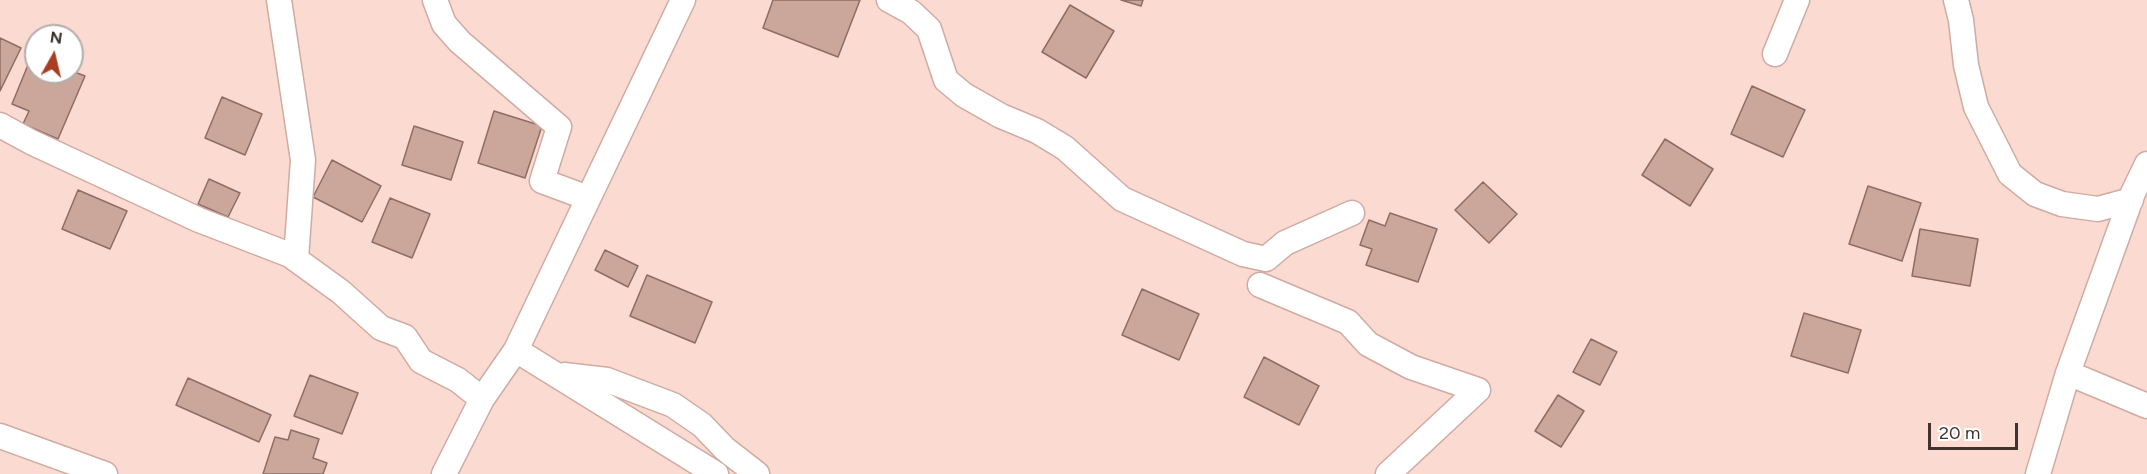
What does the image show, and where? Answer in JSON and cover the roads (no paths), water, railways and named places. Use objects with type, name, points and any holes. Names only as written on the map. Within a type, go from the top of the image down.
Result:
[{"type":"street","points":[[279,0],[303,160],[296,259]]},
{"type":"street","points":[[435,0],[444,24],[460,42],[559,127],[542,181],[588,198]]},
{"type":"street","points":[[663,0],[669,28]]},
{"type":"street","points":[[444,474],[482,399],[516,350],[683,0]]},
{"type":"street","points":[[889,0],[910,12],[929,29],[946,80],[964,95],[1001,116],[1037,131],[1065,148],[1122,199],[1243,254],[1266,259],[1285,243],[1352,213]]},
{"type":"street","points":[[1775,54],[1797,0]]},
{"type":"street","points":[[1956,0],[1961,20],[1966,65],[1976,107],[2010,174],[2035,194],[2062,204],[2098,209],[2131,200]]},
{"type":"street","points":[[0,125],[31,142],[199,220],[296,259],[341,292],[381,328],[405,337],[421,361],[458,381],[482,399]]},
{"type":"street","points":[[2038,474],[2068,373],[2131,200],[2147,164]]},
{"type":"street","points":[[1260,285],[1348,322],[1368,344],[1412,367],[1478,390],[1388,474]]},
{"type":"street","points":[[516,350],[716,474]]},
{"type":"street","points":[[2068,373],[2147,405]]},
{"type":"street","points":[[555,374],[607,380],[673,405],[702,425],[725,449],[757,474]]},
{"type":"street","points":[[0,436],[105,474]]}]
